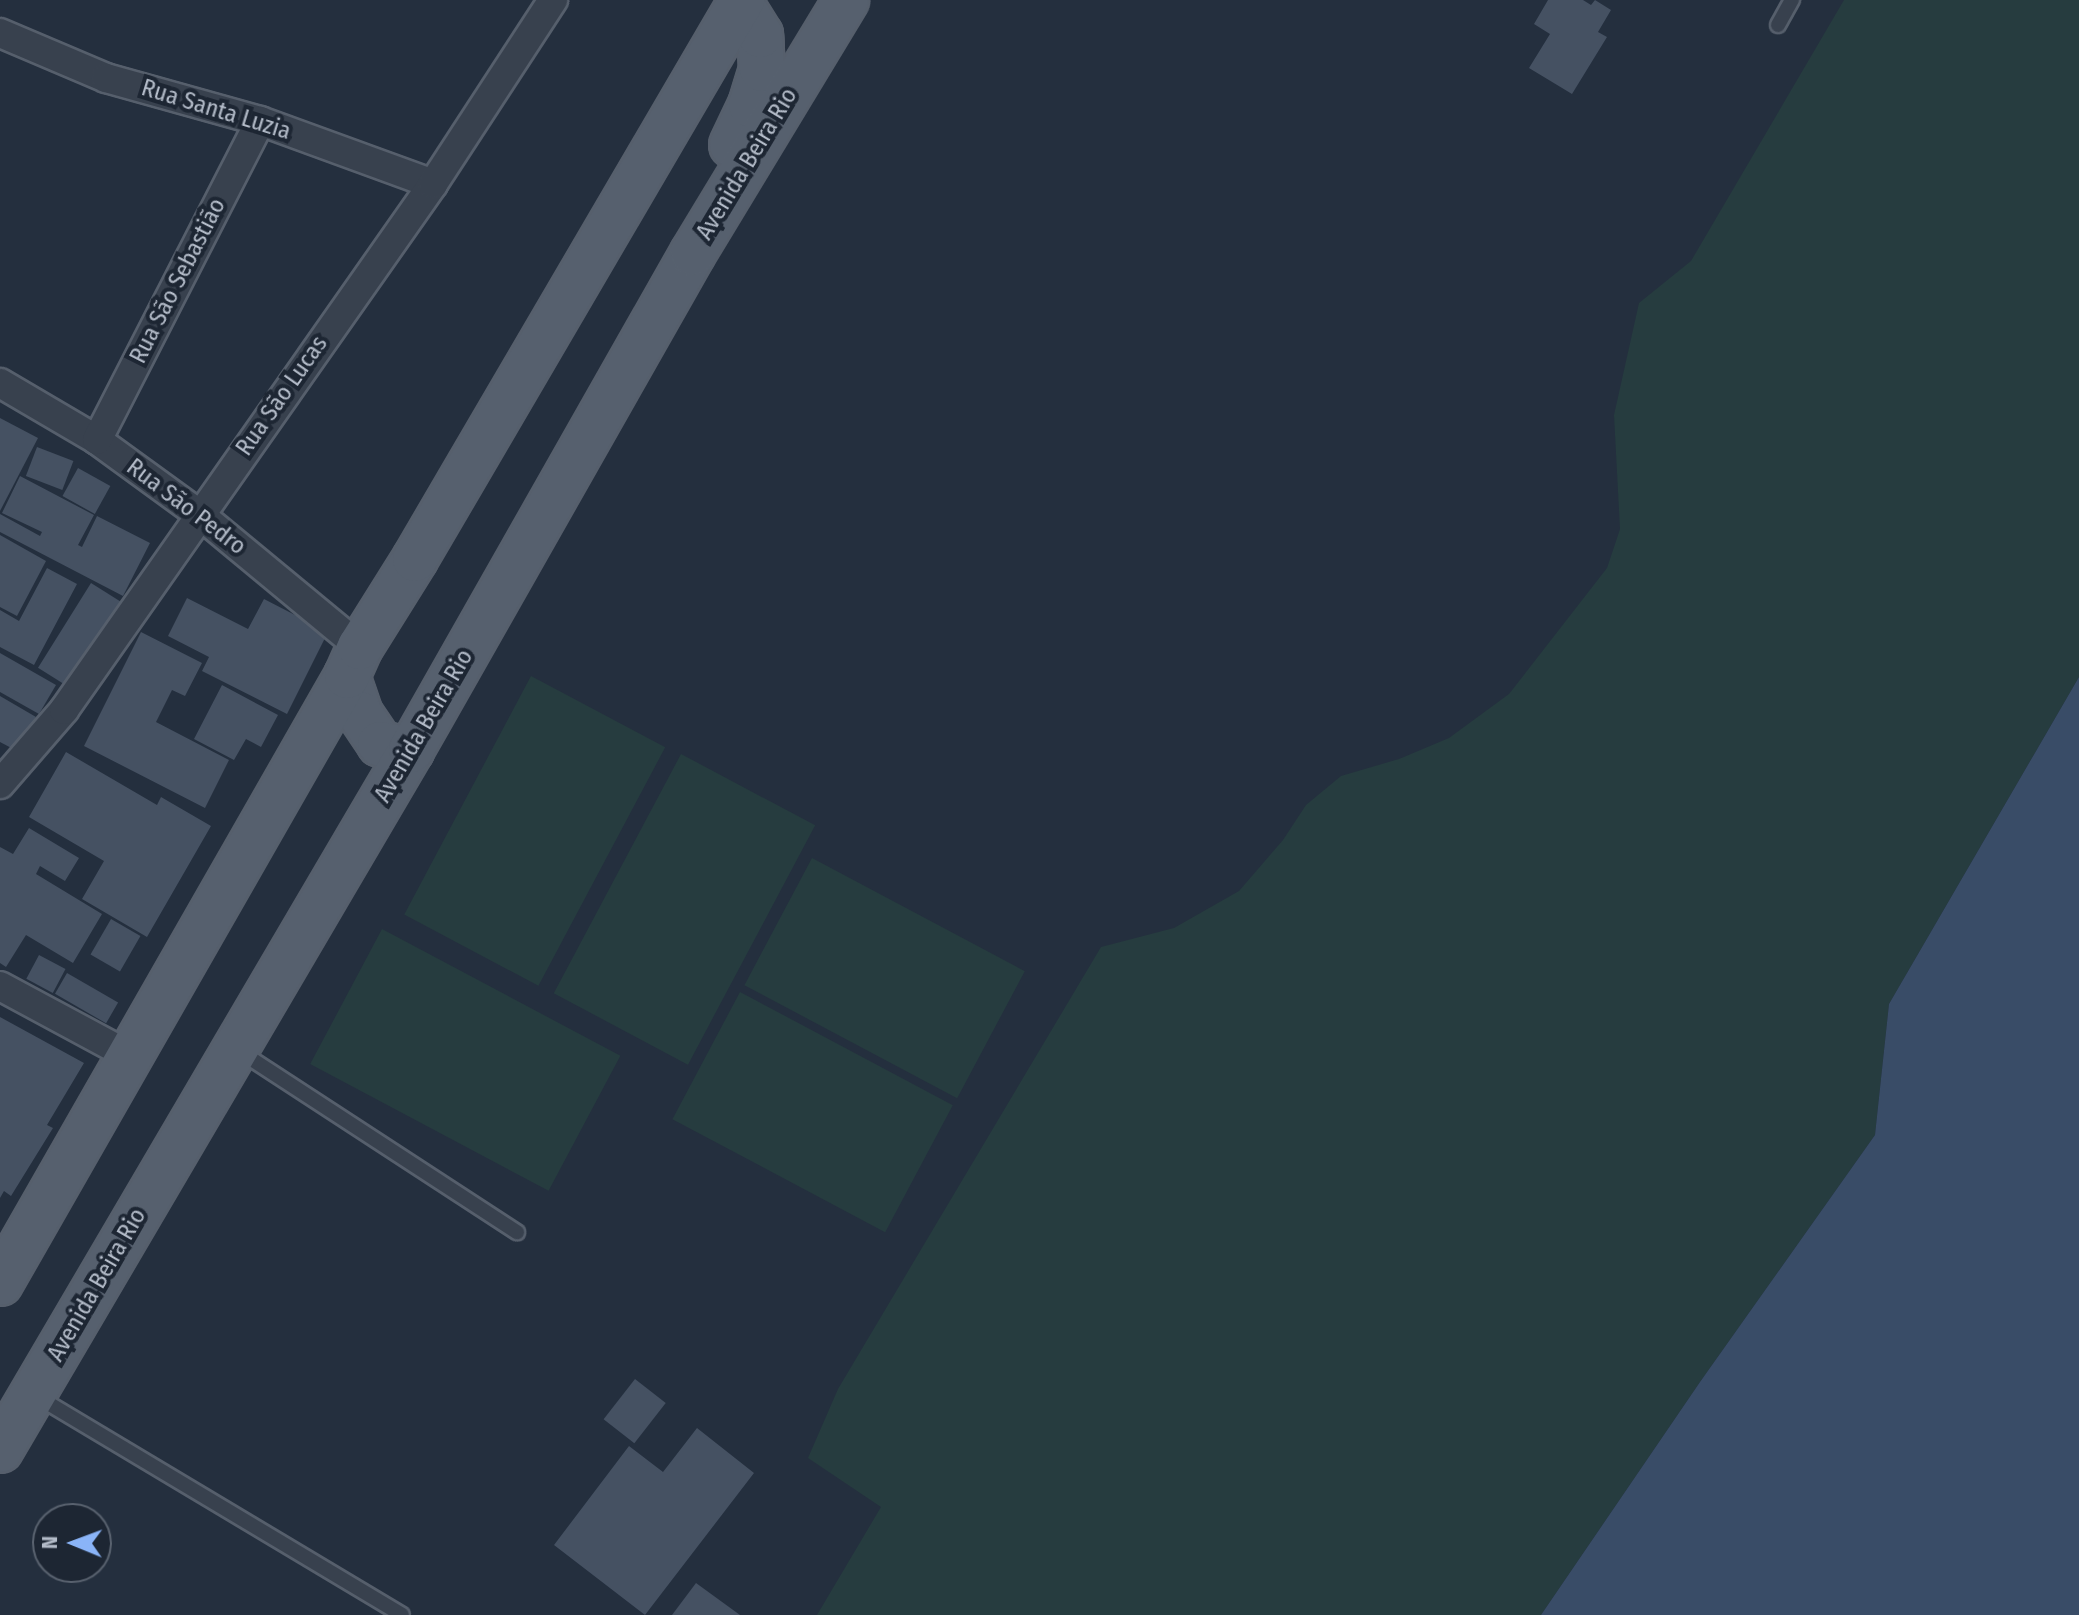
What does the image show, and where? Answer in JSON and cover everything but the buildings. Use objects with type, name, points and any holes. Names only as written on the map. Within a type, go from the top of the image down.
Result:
[{"type":"main road","name":"Avenida Beira Rio","points":[[0,1450],[411,750],[693,253],[846,0]]},
{"type":"main road","points":[[0,1283],[353,662],[738,1],[760,35],[762,69],[751,105],[706,196],[693,253]]},
{"type":"main road","points":[[353,662],[360,714],[380,744],[411,750]]},
{"type":"street","name":"Rua São Lucas","points":[[0,784],[64,710],[433,184],[553,0]]},
{"type":"street","name":"Rua Santa Luzia","points":[[0,33],[106,78],[260,121],[433,184]]},
{"type":"street","name":"Rua São Sebastião","points":[[97,440],[260,121]]},
{"type":"street","name":"Rua São Pedro","points":[[0,383],[97,440],[199,514],[353,662]]},
{"type":"street","points":[[0,986],[130,1056]]},
{"type":"lane","points":[[1778,25],[1792,0]]},
{"type":"lane","points":[[235,1048],[517,1232]]},
{"type":"lane","points":[[33,1394],[402,1615]]},
{"type":"green space","points":[[1844,0],[2079,0],[2079,677],[1889,1004],[1875,1135],[1700,1382],[1541,1615],[817,1615],[881,1507],[808,1458],[838,1389],[1101,947],[1174,928],[1239,891],[1283,840],[1306,805],[1341,776],[1399,759],[1449,738],[1509,694],[1607,568],[1620,529],[1614,415],[1639,303],[1691,261]]},
{"type":"green space","points":[[531,676],[665,747],[538,986],[404,914]]},
{"type":"green space","points":[[681,754],[815,825],[688,1065],[554,993]]},
{"type":"green space","points":[[812,858],[1025,971],[957,1098],[744,985]]},
{"type":"green space","points":[[382,929],[620,1056],[549,1191],[310,1064]]},
{"type":"green space","points":[[740,992],[953,1105],[885,1232],[672,1119]]},
{"type":"water","points":[[2079,677],[2079,1615],[1541,1615],[1700,1382],[1875,1135],[1889,1004]]}]
